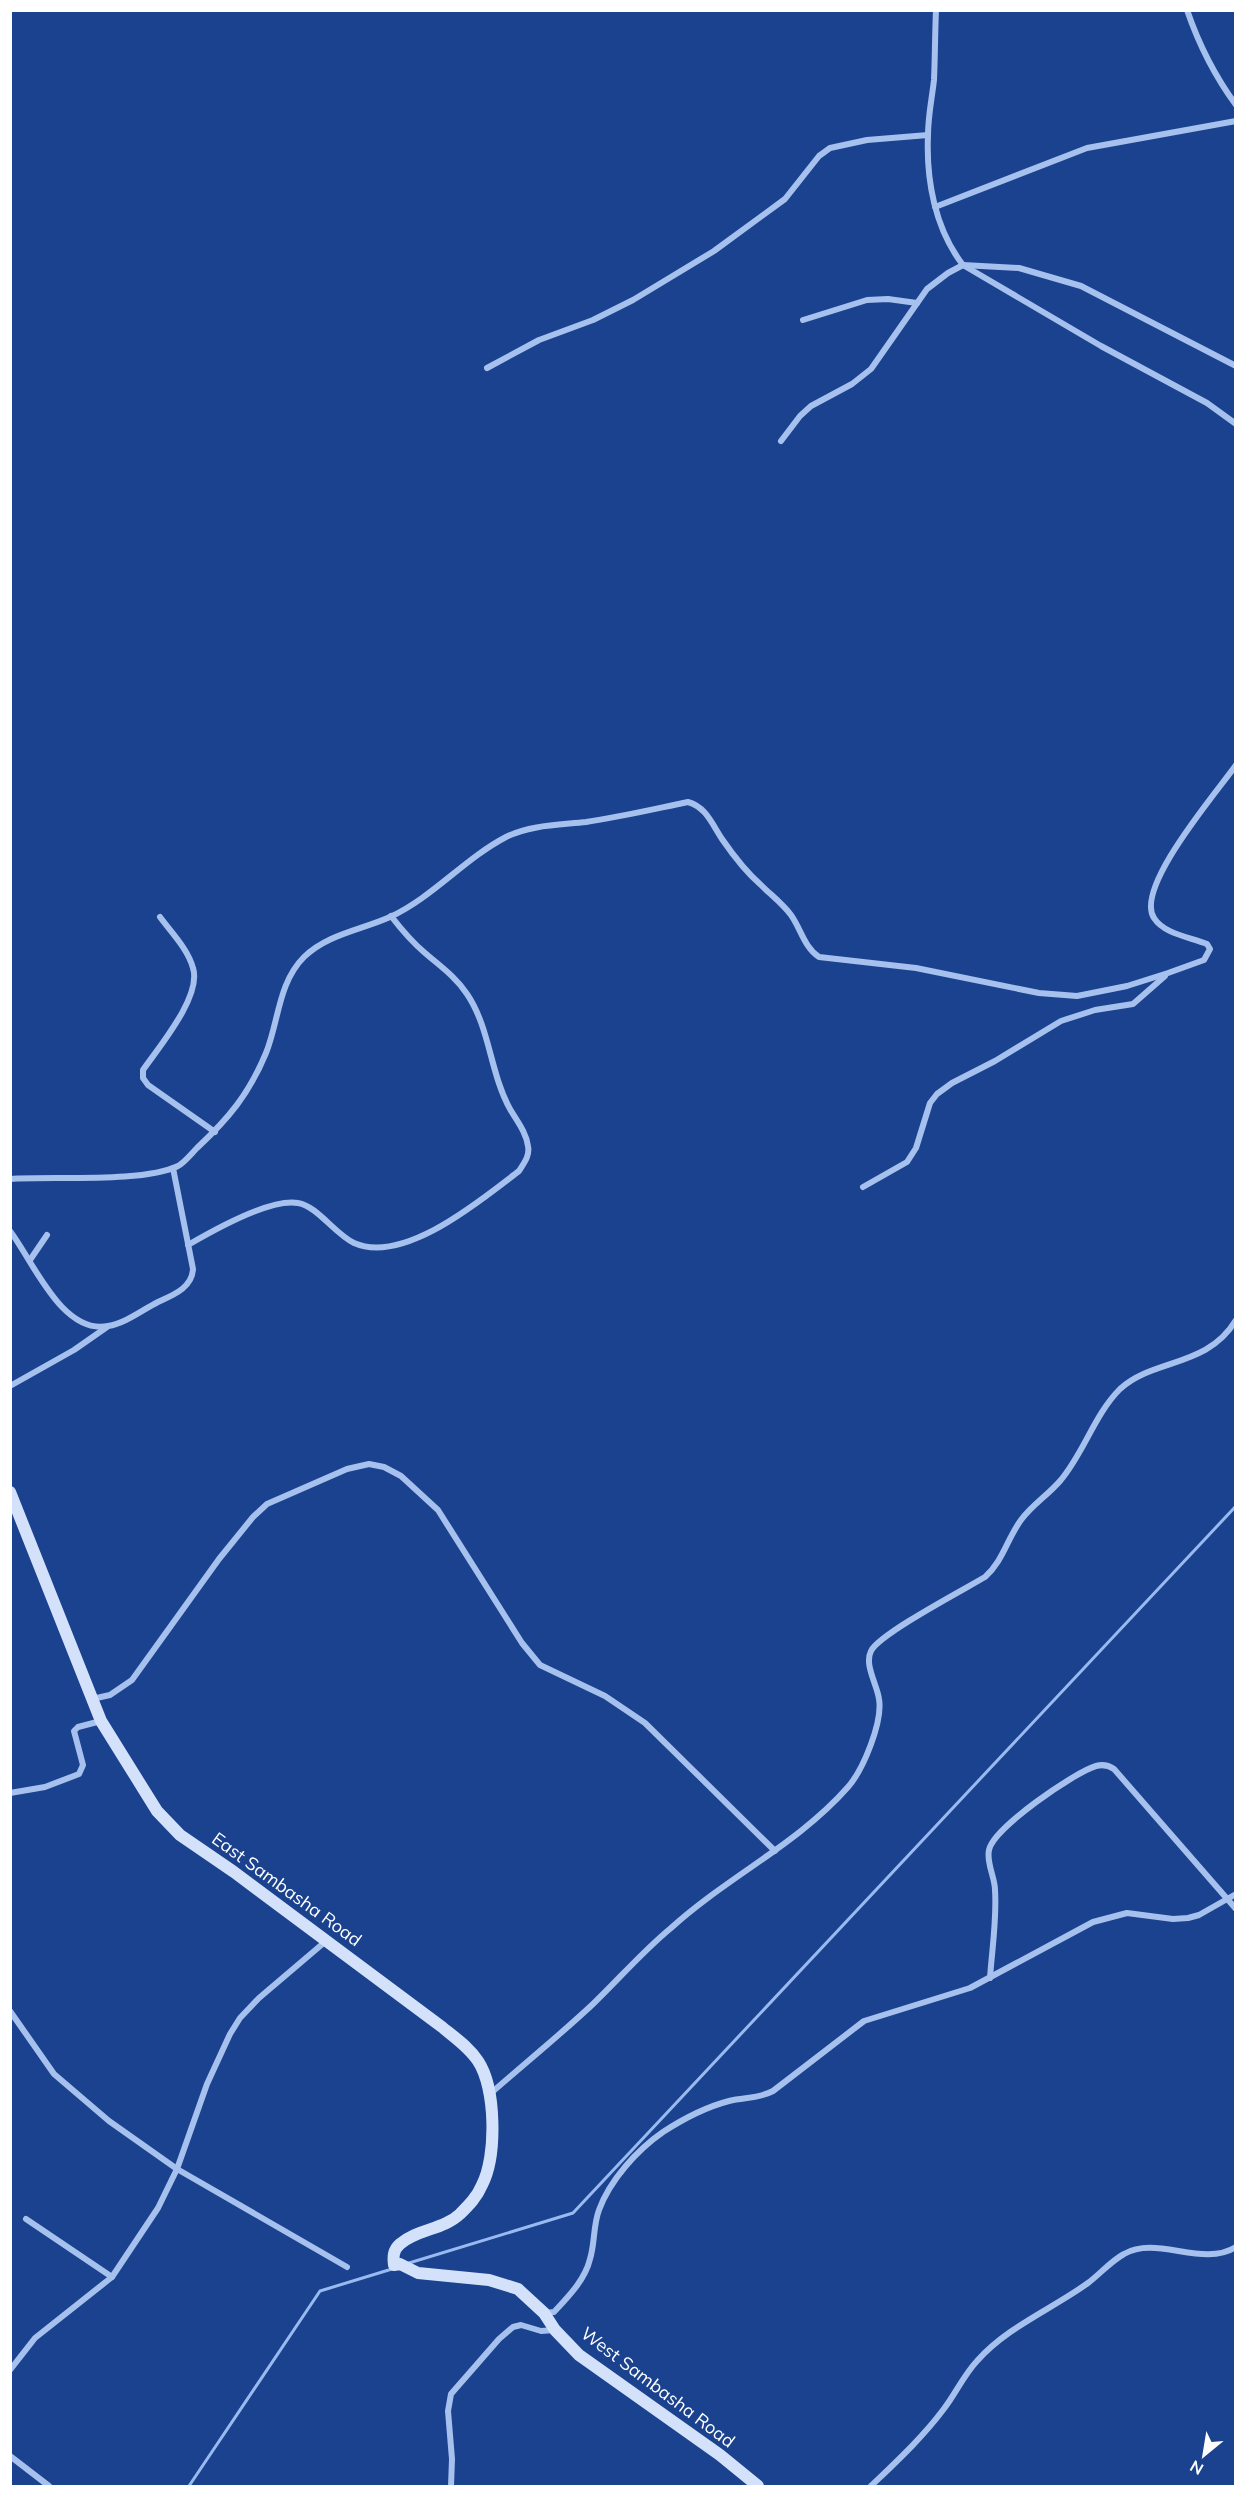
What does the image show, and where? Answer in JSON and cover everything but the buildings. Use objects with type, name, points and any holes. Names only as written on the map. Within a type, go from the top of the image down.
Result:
[{"type":"street","points":[[936,10],[934,80],[928,135],[934,207],[945,237],[963,265],[1101,346],[1207,403],[1236,424]]},
{"type":"street","points":[[1187,10],[1198,41],[1218,80],[1236,105]]},
{"type":"street","points":[[934,207],[1087,148],[1236,121]]},
{"type":"street","points":[[486,368],[539,340],[592,320],[633,300],[714,250],[785,199],[819,156],[830,148],[867,140],[928,135]]},
{"type":"street","points":[[781,441],[800,416],[811,406],[852,384],[871,369],[917,303],[934,283],[963,265],[1019,268],[1081,286],[1236,366]]},
{"type":"street","points":[[803,320],[867,300],[888,299],[917,303]]},
{"type":"street","points":[[10,1179],[126,1176],[173,1168],[185,1161],[215,1132],[239,1103],[267,1052],[280,1002],[291,975],[302,959],[315,947],[336,936],[391,916],[425,896],[486,849],[526,829],[623,816],[688,802],[698,805],[706,813],[740,862],[793,917],[812,952],[819,957],[915,968],[981,983],[1058,995],[1091,995],[1168,973],[1204,960],[1210,949],[1207,944],[1167,930],[1158,924],[1152,917],[1150,907],[1153,892],[1169,857],[1236,765]]},
{"type":"street","points":[[188,1245],[266,1208],[292,1203],[304,1205],[345,1238],[358,1245],[388,1247],[400,1244],[427,1235],[442,1226],[519,1171],[527,1159],[529,1149],[526,1136],[509,1108],[494,1073],[478,1017],[468,994],[451,974],[409,938],[391,916]]},
{"type":"street","points":[[160,917],[184,949],[194,968],[194,983],[172,1029],[143,1070],[143,1078],[148,1085],[215,1132]]},
{"type":"street","points":[[863,1187],[907,1162],[916,1148],[930,1103],[937,1094],[952,1083],[995,1061],[1061,1021],[1095,1010],[1133,1004],[1168,973]]},
{"type":"street","points":[[10,1386],[74,1350],[108,1327],[126,1320],[184,1288],[192,1274],[173,1168]]},
{"type":"street","points":[[10,1231],[65,1311],[88,1325],[108,1327]]},
{"type":"street","points":[[30,1260],[47,1235]]},
{"type":"street","points":[[490,2094],[590,2006],[670,1928],[830,1808],[851,1785],[864,1762],[878,1720],[880,1700],[869,1659],[876,1644],[985,1577],[994,1569],[1022,1518],[1060,1481],[1107,1405],[1122,1388],[1137,1378],[1216,1344],[1227,1335],[1236,1320]]},
{"type":"street","points":[[92,1699],[110,1695],[132,1680],[219,1559],[252,1517],[267,1504],[347,1469],[369,1464],[384,1467],[401,1476],[438,1510],[522,1643],[540,1665],[605,1696],[645,1723],[775,1851]]},
{"type":"street","name":"East Sambasha Road","points":[[10,1492],[102,1721],[154,1808],[180,1835],[209,1853],[461,2042],[477,2060],[486,2078],[490,2094],[492,2132],[489,2167],[473,2202],[446,2225],[401,2242],[393,2256],[394,2265],[400,2264],[410,2269]]},
{"type":"street","points":[[10,1793],[45,1787],[79,1774],[83,1765],[74,1735],[75,1729],[102,1721]]},
{"type":"street","points":[[990,1978],[996,1905],[989,1846],[995,1837],[1021,1813],[1076,1774],[1096,1766],[1106,1765],[1114,1769],[1236,1909]]},
{"type":"street","points":[[544,2313],[554,2312],[581,2279],[590,2260],[596,2223],[604,2200],[627,2165],[657,2137],[678,2123],[730,2101],[758,2098],[771,2092],[864,2021],[952,1995],[990,1978],[1058,1939],[1105,1918],[1131,1913],[1173,1919],[1188,1918],[1236,1894]]},
{"type":"street","points":[[10,2370],[35,2338],[112,2277],[158,2208],[177,2169],[222,2049],[240,2018],[287,1973],[327,1941]]},
{"type":"street","points":[[10,2011],[54,2074],[75,2094],[142,2146],[177,2169],[347,2267]]},
{"type":"street","points":[[26,2219],[112,2277]]},
{"type":"street","points":[[871,2487],[904,2455],[942,2412],[975,2363],[987,2351],[1029,2320],[1088,2282],[1122,2255],[1132,2249],[1146,2248],[1195,2253],[1218,2252],[1236,2247]]},
{"type":"street","name":"West Sambasha Road","points":[[410,2269],[435,2277],[476,2278],[507,2284],[530,2299],[544,2313],[555,2330],[587,2361],[720,2455],[758,2487]]},
{"type":"street","points":[[451,2487],[448,2404],[451,2394],[499,2339],[513,2327],[521,2325],[541,2331],[555,2330]]},
{"type":"street","points":[[10,2456],[49,2487]]},
{"type":"waterway","points":[[409,2263],[573,2213],[1236,1506]]},
{"type":"waterway","points":[[189,2486],[320,2291],[392,2269]]}]
